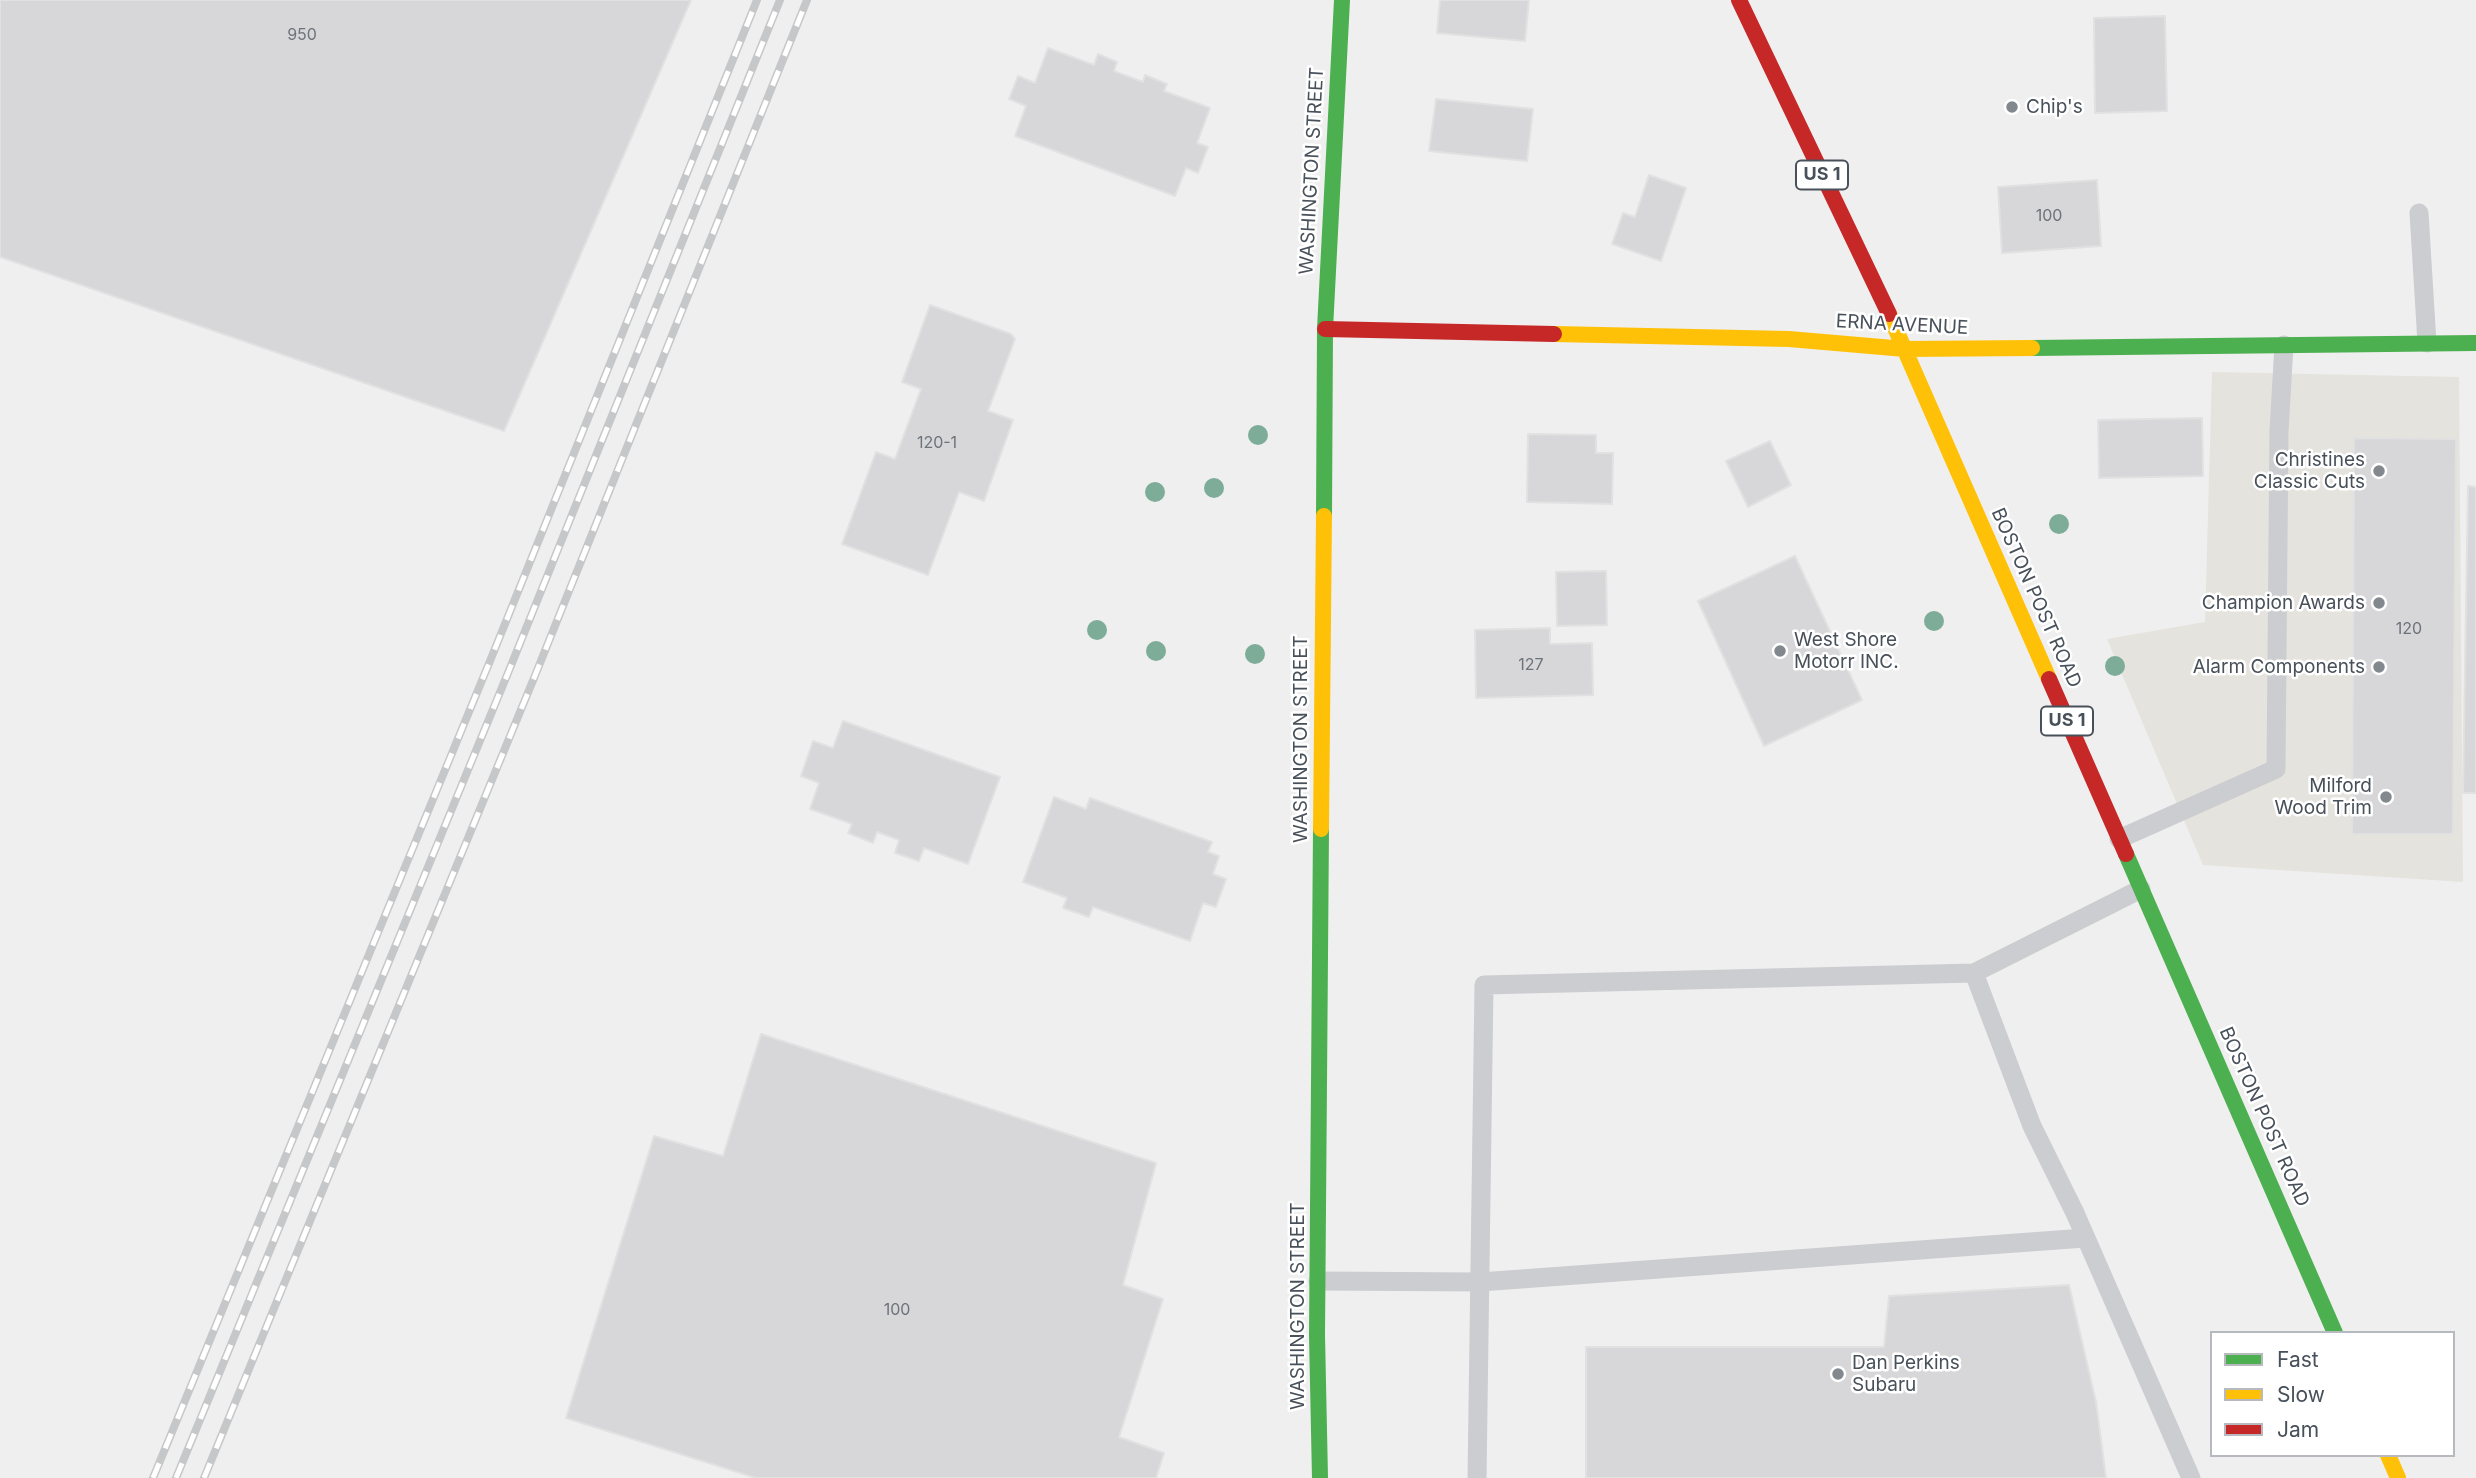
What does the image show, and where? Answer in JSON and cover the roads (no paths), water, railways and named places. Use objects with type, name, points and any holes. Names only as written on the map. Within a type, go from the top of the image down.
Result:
[{"type":"street","name":"WASHINGTON STREET","points":[[1320,1478],[1318,1281],[1325,330],[1342,0]]},
{"type":"street","name":"BOSTON POST ROAD","points":[[1739,0],[1905,349],[2334,1331]]},
{"type":"street","name":"ERNA AVENUE","points":[[1325,330],[1789,339],[1905,349],[2476,343]]},
{"type":"street","points":[[2389,1457],[2398,1478]]},
{"type":"lane","points":[[2420,213],[2427,344]]},
{"type":"lane","points":[[2119,839],[2276,769],[2279,431],[2284,345]]},
{"type":"lane","points":[[1477,1478],[1484,985],[1974,973],[2141,889]]},
{"type":"lane","points":[[1974,973],[2032,1125],[2191,1478]]},
{"type":"lane","points":[[1318,1281],[1480,1282],[2085,1238]]},
{"type":"railway","points":[[153,1478],[490,661],[757,0]]},
{"type":"railway","points":[[176,1478],[510,668],[780,0]]},
{"type":"railway","points":[[204,1478],[534,678],[807,0]]},
{"type":"place","name":"Chip's","points":[[2012,107]]},
{"type":"place","name":"Christines Classic Cuts","points":[[2379,471]]},
{"type":"place","name":"Champion Awards","points":[[2379,603]]},
{"type":"place","name":"West Shore Motorr INC.","points":[[1780,651]]},
{"type":"place","name":"Alarm Components","points":[[2379,667]]},
{"type":"place","name":"Milford Wood Trim","points":[[2386,797]]},
{"type":"place","name":"Dan Perkins Subaru","points":[[1838,1374]]}]
